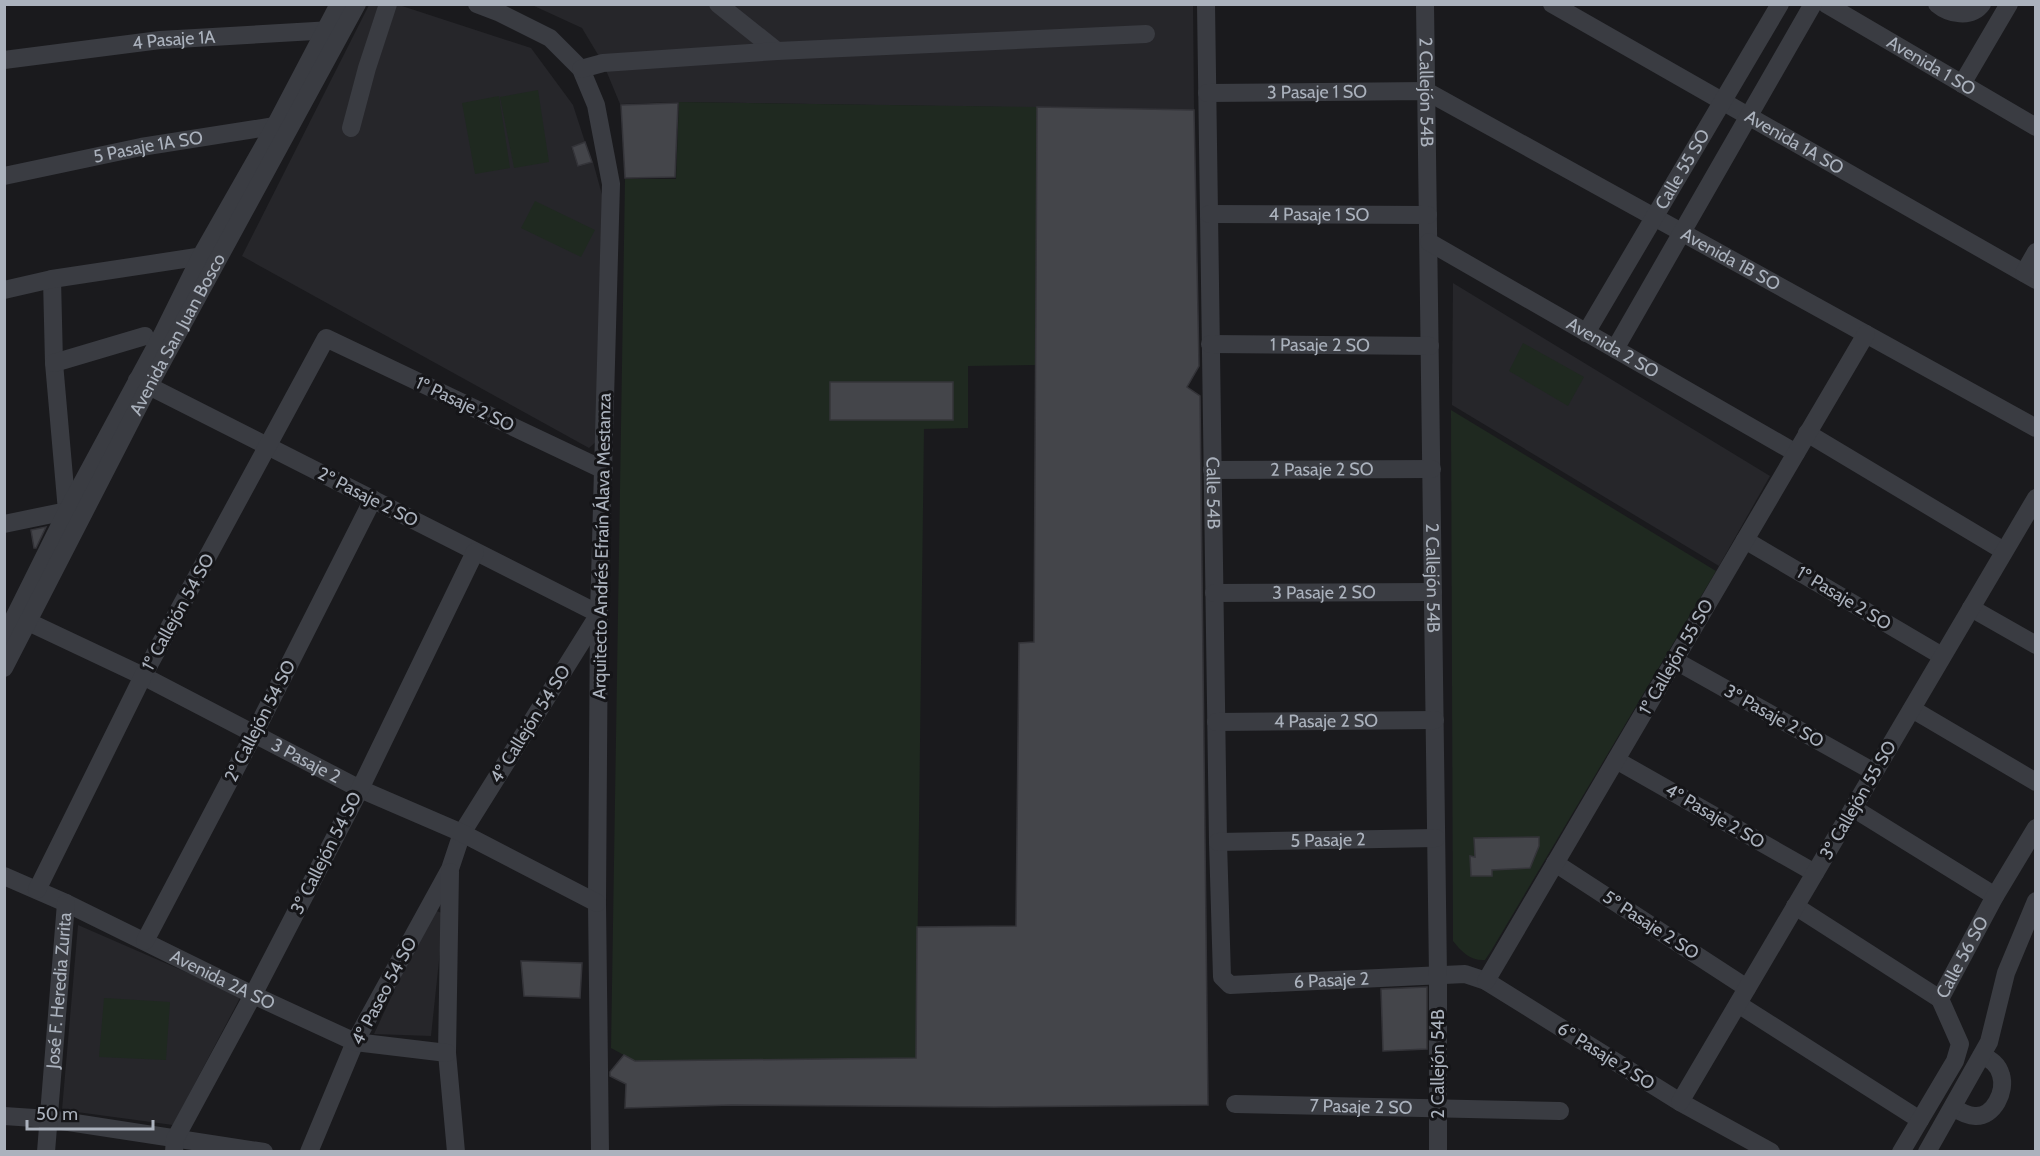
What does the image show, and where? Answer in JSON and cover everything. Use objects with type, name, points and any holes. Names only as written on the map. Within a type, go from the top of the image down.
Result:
[{"type":"street","name":"Avenida San Juan Bosco","points":[[4,668],[22,619],[73,516],[143,383],[220,254],[283,125],[324,30],[339,4]]},
{"type":"street","name":"Avenida San Juan Bosco","points":[[143,383],[201,256],[343,31],[357,4]]},
{"type":"street","points":[[351,128],[367,68],[388,4]]},
{"type":"street","name":"Arquitecto Andrés Efraín Álava Mestanza","points":[[477,4],[550,38],[581,69],[596,105],[611,184],[599,614],[597,903],[600,1152]]},
{"type":"street","points":[[718,4],[777,51]]},
{"type":"street","name":"Calle 54B","points":[[1206,4],[1218,842],[1222,977],[1225,981]]},
{"type":"street","name":"2 Callejón 54B","points":[[1425,4],[1438,976],[1438,1152]]},
{"type":"street","name":"Avenida 1A SO","points":[[1552,4],[2030,276]]},
{"type":"street","name":"Calle 55 SO","points":[[1586,333],[1780,4]]},
{"type":"street","name":"Calle 55 SO","points":[[1615,349],[1813,4]]},
{"type":"street","name":"Avenida 1 SO","points":[[1826,4],[2036,127]]},
{"type":"street","points":[[1937,4],[1954,13],[1968,14],[1982,4]]},
{"type":"street","points":[[1962,84],[2008,4]]},
{"type":"street","name":"4 Pasaje 1A","points":[[4,60],[160,40],[324,30],[343,31]]},
{"type":"street","points":[[581,69],[603,63],[777,51],[1146,33]]},
{"type":"street","name":"3 Pasaje 1 SO","points":[[1207,93],[1426,91]]},
{"type":"street","name":"Avenida 1B SO","points":[[1426,91],[2036,428]]},
{"type":"street","name":"5 Pasaje 1A SO","points":[[4,176],[141,147],[283,125]]},
{"type":"street","name":"4 Pasaje 1 SO","points":[[1209,214],[1428,215]]},
{"type":"street","name":"Avenida 2 SO","points":[[1429,242],[1796,453]]},
{"type":"street","points":[[2030,276],[2036,252]]},
{"type":"street","points":[[4,290],[52,279],[220,254]]},
{"type":"street","points":[[4,524],[73,516],[54,363],[52,279]]},
{"type":"street","name":"1º Callejón 55 SO","points":[[1486,981],[1866,334]]},
{"type":"street","points":[[54,363],[145,336]]},
{"type":"street","name":"1º Pasaje 2 SO","points":[[326,338],[604,470]]},
{"type":"street","name":"1º Callejón 54 SO","points":[[37,890],[143,676],[326,338]]},
{"type":"street","name":"1 Pasaje 2 SO","points":[[1210,344],[1430,346]]},
{"type":"street","name":"2º Pasaje 2 SO","points":[[143,383],[599,614]]},
{"type":"street","points":[[1807,433],[2004,551]]},
{"type":"street","name":"2 Pasaje 2 SO","points":[[1212,470],[1432,469]]},
{"type":"street","name":"2º Callejón 54 SO","points":[[145,941],[254,734],[373,499]]},
{"type":"street","name":"3º Callejón 55 SO","points":[[1680,1102],[2004,551],[2034,506]]},
{"type":"street","name":"1º Pasaje 2 SO","points":[[1745,540],[1942,656]]},
{"type":"street","name":"3º Callejón 54 SO","points":[[174,1145],[360,789],[475,552]]},
{"type":"street","name":"3 Pasaje 2 SO","points":[[1214,593],[1433,592]]},
{"type":"street","points":[[1971,608],[2036,645]]},
{"type":"street","name":"4º Callejón 54 SO","points":[[462,833],[599,614]]},
{"type":"street","name":"Avenida San Juan Bosco","points":[[4,638],[22,619]]},
{"type":"street","name":"3 Pasaje 2","points":[[22,619],[143,676],[360,789],[462,833],[597,903]]},
{"type":"street","name":"3º Pasaje 2 SO","points":[[1674,660],[1874,772]]},
{"type":"street","points":[[1912,708],[2036,782]]},
{"type":"street","name":"4 Pasaje 2 SO","points":[[1216,722],[1435,720]]},
{"type":"street","name":"4º Pasaje 2 SO","points":[[1616,760],[1815,873]]},
{"type":"street","points":[[1853,808],[1995,896]]},
{"type":"street","name":"Calle 56 SO","points":[[1901,1152],[1955,1061],[1960,1044],[1940,999],[1995,896],[2036,828]]},
{"type":"street","name":"4º Paseo 54 SO","points":[[309,1152],[355,1042],[450,869],[462,833]]},
{"type":"street","name":"5 Pasaje 2","points":[[1218,842],[1436,838]]},
{"type":"street","name":"5º Pasaje 2 SO","points":[[1555,863],[1748,988]]},
{"type":"street","points":[[450,869],[447,1053],[456,1152]]},
{"type":"street","name":"Avenida 2A SO","points":[[4,876],[66,903],[253,995],[355,1042],[447,1053]]},
{"type":"street","points":[[1927,1152],[1989,1042],[2006,973],[2036,901]]},
{"type":"street","name":"José F. Heredia Zurita","points":[[46,1152],[66,903]]},
{"type":"street","points":[[1795,906],[1940,999]]},
{"type":"street","name":"6º Pasaje 2 SO","points":[[1438,976],[1466,974],[1486,981],[1680,1102],[1771,1152]]},
{"type":"street","name":"6 Pasaje 2","points":[[1225,981],[1230,985],[1438,976]]},
{"type":"street","points":[[1738,1004],[1920,1120]]},
{"type":"street","points":[[1953,1107],[1976,1117],[1987,1113],[1997,1102],[2003,1084],[2001,1072],[1994,1062],[1982,1055]]},
{"type":"street","name":"7 Pasaje 2 SO","points":[[1235,1104],[1560,1111]]},
{"type":"street","points":[[4,1116],[49,1119],[174,1145],[264,1152]]},
{"type":"shaded area","points":[[369,5],[399,5],[531,48],[573,105],[585,142],[571,147],[578,167],[593,162],[604,202],[598,440],[589,448],[242,256]]},
{"type":"shaded area","points":[[532,5],[1193,5],[1194,110],[679,102],[620,104],[603,63],[582,28]]},
{"type":"shaded area","points":[[1453,283],[1770,476],[1719,566],[1452,405]]},
{"type":"shaded area","points":[[432,909],[444,914],[431,1036],[374,1034]]},
{"type":"shaded area","points":[[78,925],[241,996],[173,1125],[62,1110]]},
{"type":"green space","points":[[538,90],[549,162],[514,168],[500,97]]},
{"type":"green space","points":[[499,96],[510,168],[475,174],[462,103]]},
{"type":"green space","points":[[679,102],[1037,107],[1035,365],[968,366],[968,428],[924,429],[916,1058],[635,1061],[611,1048],[625,179],[676,179]]},
{"type":"green space","points":[[535,201],[595,230],[581,257],[521,228]]},
{"type":"green space","points":[[1523,343],[1584,377],[1568,406],[1509,371]]},
{"type":"green space","points":[[1451,410],[1716,571],[1485,960],[1471,957],[1453,941]]},
{"type":"green space","points":[[104,998],[170,1002],[166,1060],[99,1057]]},
{"type":"building","points":[[678,103],[675,177],[625,178],[621,105]]},
{"type":"building","points":[[1037,107],[1194,110],[1199,366],[1187,387],[1200,396],[1208,1105],[994,1107],[732,1105],[625,1108],[626,1084],[610,1076],[610,1072],[624,1055],[635,1061],[916,1058],[917,927],[1016,926],[1019,643],[1034,642]]},
{"type":"building","points":[[585,142],[592,162],[578,166],[572,147]]},
{"type":"building","points":[[830,382],[953,382],[953,420],[830,420]]},
{"type":"building","points":[[46,527],[36,548],[34,548],[31,530]]},
{"type":"building","points":[[1539,837],[1539,846],[1530,868],[1492,870],[1492,876],[1471,876],[1470,856],[1475,857],[1474,838]]},
{"type":"building","points":[[521,961],[582,963],[580,998],[524,996]]},
{"type":"building","points":[[1427,987],[1427,1049],[1383,1051],[1381,989]]}]
